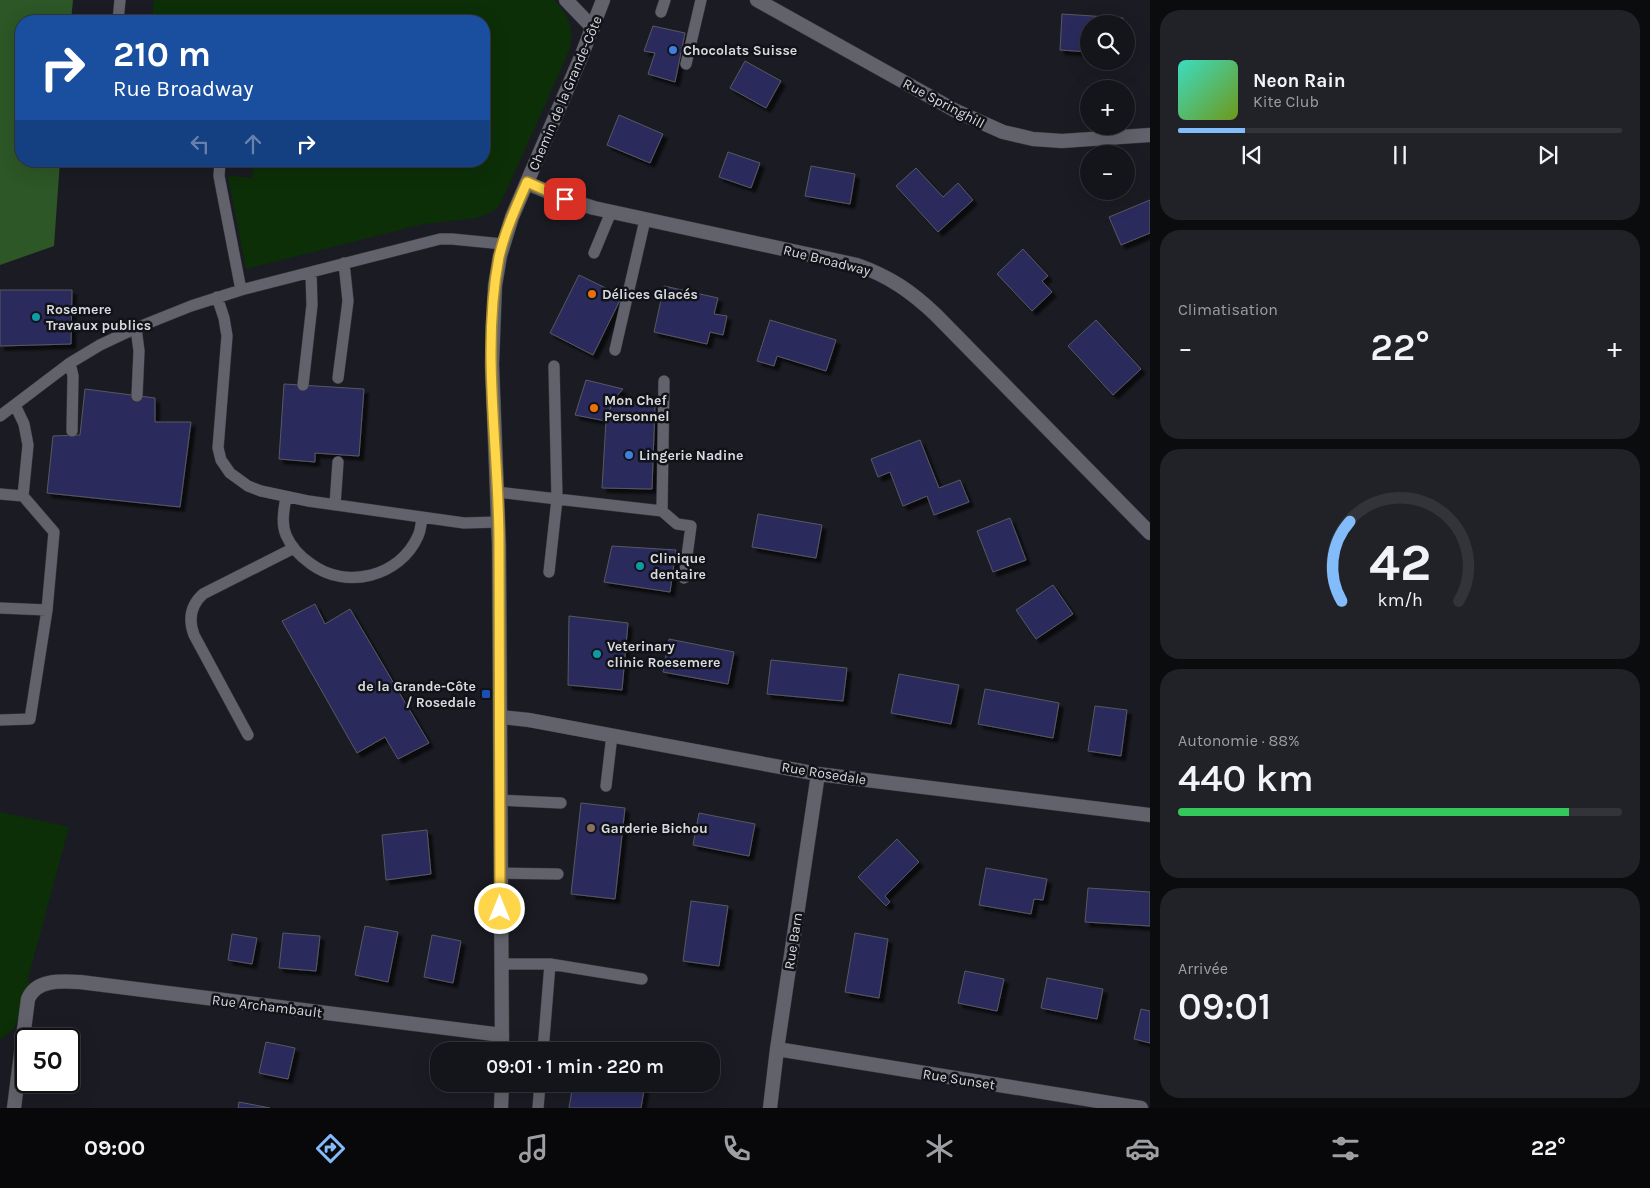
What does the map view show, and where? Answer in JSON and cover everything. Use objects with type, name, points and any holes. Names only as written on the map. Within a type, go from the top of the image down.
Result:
[{"type":"street","points":[[566,0],[593,28]]},
{"type":"street","name":"Chemin de la Grande-Côte","points":[[502,1042],[499,522],[492,385],[492,330],[495,286],[503,244],[512,217],[593,28],[603,0]]},
{"type":"street","name":"Rue Springhill","points":[[757,0],[956,111],[1003,132],[1033,139],[1062,141],[1150,135]]},
{"type":"street","name":"Rue Broadway","points":[[527,182],[565,199],[611,212],[857,265],[895,281],[917,297],[936,315],[1150,533]]},
{"type":"street","name":"Rue Rosedale","points":[[500,717],[529,720],[818,774],[1150,815]]},
{"type":"street","name":"Rue Barn","points":[[770,1108],[818,774]]},
{"type":"street","name":"Rue Archambault","points":[[14,1108],[28,999],[33,989],[55,982],[80,982],[502,1035]]},
{"type":"street","name":"Rue Sunset","points":[[777,1049],[1141,1108]]},
{"type":"street","points":[[502,1092],[502,1108]]},
{"type":"lane","points":[[119,15],[120,0]]},
{"type":"lane","points":[[661,12],[665,0]]},
{"type":"lane","points":[[686,64],[701,0]]},
{"type":"lane","points":[[220,167],[219,176],[241,290]]},
{"type":"lane","points":[[594,253],[611,212]]},
{"type":"lane","points":[[615,350],[645,220]]},
{"type":"lane","points":[[0,416],[70,362],[100,345],[136,328],[217,297],[440,240],[452,239],[503,244]]},
{"type":"lane","points":[[338,378],[348,301],[344,264]]},
{"type":"lane","points":[[304,385],[312,305],[310,272]]},
{"type":"lane","points":[[217,297],[224,318],[227,336],[218,454],[225,467],[237,480],[261,491],[335,505],[464,523],[499,522]]},
{"type":"lane","points":[[136,328],[138,351],[137,396]]},
{"type":"lane","points":[[70,362],[73,376],[72,431]]},
{"type":"lane","points":[[549,572],[556,499],[554,366]]},
{"type":"lane","points":[[662,511],[664,381]]},
{"type":"lane","points":[[15,405],[24,424],[28,445],[23,496]]},
{"type":"lane","points":[[335,505],[338,462]]},
{"type":"lane","points":[[497,492],[662,511],[677,524],[691,526],[684,578]]},
{"type":"lane","points":[[0,494],[23,496],[54,532],[47,610],[30,719],[0,720]]},
{"type":"lane","points":[[286,497],[283,518],[284,528],[294,548],[304,559],[328,574],[346,578],[366,576],[380,572],[408,553],[418,536],[422,517]]},
{"type":"lane","points":[[248,735],[194,635],[190,623],[192,610],[203,594],[294,548]]},
{"type":"lane","points":[[0,608],[47,610]]},
{"type":"lane","points":[[606,786],[612,735]]},
{"type":"lane","points":[[500,800],[561,802]]},
{"type":"lane","points":[[500,873],[558,874]]},
{"type":"lane","points":[[501,964],[550,964],[642,979]]},
{"type":"lane","points":[[544,1042],[550,964]]},
{"type":"lane","points":[[538,1108],[539,1092]]},
{"type":"green space","points":[[0,0],[73,0],[72,15],[15,15],[15,167],[60,167],[54,246],[0,265]]},
{"type":"green space","points":[[154,0],[554,0],[565,14],[571,27],[571,41],[566,58],[497,208],[476,218],[423,224],[246,269],[228,176],[252,178],[253,167],[490,167],[490,15],[153,15]]},
{"type":"green space","points":[[0,812],[69,827],[27,982],[32,983],[14,1029],[0,1040]]},
{"type":"building","points":[[1062,14],[1080,15],[1080,51],[1060,50]]},
{"type":"building","points":[[653,26],[685,33],[675,82],[648,74],[655,53],[644,51]]},
{"type":"building","points":[[745,61],[781,81],[766,108],[730,88]]},
{"type":"building","points":[[619,115],[663,134],[650,163],[607,145]]},
{"type":"building","points":[[728,152],[760,163],[751,188],[719,177]]},
{"type":"building","points":[[811,166],[855,174],[850,204],[805,196]]},
{"type":"building","points":[[916,168],[943,197],[958,183],[973,200],[938,232],[896,186]]},
{"type":"building","points":[[1150,200],[1150,233],[1121,245],[1109,217]]},
{"type":"building","points":[[1023,249],[1048,276],[1042,281],[1052,292],[1032,311],[997,274]]},
{"type":"building","points":[[579,275],[622,296],[593,355],[550,333]]},
{"type":"building","points":[[664,286],[718,298],[714,314],[727,316],[723,335],[710,332],[707,344],[654,332]]},
{"type":"building","name":"Rosemere Travaux publics","points":[[0,290],[72,290],[71,344],[0,346]]},
{"type":"building","points":[[770,320],[836,340],[826,371],[777,356],[774,366],[757,361]]},
{"type":"building","points":[[1096,320],[1141,369],[1113,395],[1068,346]]},
{"type":"building","name":"Mon Chef Personnel","points":[[586,380],[623,389],[613,400],[606,421],[575,415]]},
{"type":"building","points":[[284,384],[364,389],[359,456],[315,453],[315,462],[279,459]]},
{"type":"building","points":[[85,389],[155,398],[155,422],[191,422],[180,507],[47,493],[53,436],[80,435]]},
{"type":"building","name":"Lingerie Nadine","points":[[613,400],[655,405],[652,489],[602,488],[606,421]]},
{"type":"building","points":[[920,440],[939,488],[960,480],[969,502],[934,515],[927,496],[903,506],[890,472],[878,477],[871,459]]},
{"type":"building","points":[[758,514],[822,525],[816,558],[752,547]]},
{"type":"building","points":[[1010,518],[1026,560],[993,572],[977,531]]},
{"type":"building","name":"Clinique dentaire","points":[[612,546],[676,550],[670,592],[604,582]]},
{"type":"building","points":[[1053,585],[1073,614],[1036,639],[1016,610]]},
{"type":"building","points":[[315,604],[325,624],[350,609],[429,743],[398,759],[385,737],[357,753],[282,621]]},
{"type":"building","name":"Veterinary clinic Roesemere","points":[[569,616],[628,623],[622,690],[568,685]]},
{"type":"building","points":[[669,639],[734,652],[728,684],[663,672]]},
{"type":"building","points":[[771,660],[847,668],[843,701],[767,694]]},
{"type":"building","points":[[899,674],[959,685],[951,724],[891,713]]},
{"type":"building","points":[[985,689],[1059,703],[1053,738],[978,724]]},
{"type":"building","points":[[1095,706],[1127,710],[1121,756],[1088,751]]},
{"type":"building","points":[[581,803],[625,808],[615,899],[571,894]]},
{"type":"building","points":[[699,813],[755,824],[749,856],[693,845]]},
{"type":"building","points":[[427,830],[431,874],[386,880],[382,835]]},
{"type":"building","points":[[897,839],[919,862],[885,896],[890,902],[886,906],[858,877]]},
{"type":"building","points":[[986,868],[1047,879],[1043,900],[1034,899],[1031,914],[979,905]]},
{"type":"building","points":[[1088,888],[1150,892],[1150,926],[1085,922]]},
{"type":"building","points":[[691,901],[728,906],[719,966],[683,961]]},
{"type":"building","points":[[365,926],[398,932],[388,982],[355,975]]},
{"type":"building","points":[[283,933],[320,936],[316,971],[279,968]]},
{"type":"building","points":[[855,933],[888,939],[879,998],[845,992]]},
{"type":"building","points":[[232,934],[257,938],[252,964],[228,960]]},
{"type":"building","points":[[432,935],[461,941],[453,983],[424,977]]},
{"type":"building","points":[[965,971],[1004,979],[997,1011],[958,1003]]},
{"type":"building","points":[[1047,978],[1103,989],[1097,1019],[1041,1008]]},
{"type":"building","points":[[1141,1009],[1150,1011],[1150,1043],[1134,1039]]},
{"type":"building","points":[[266,1042],[295,1048],[288,1079],[259,1073]]},
{"type":"building","points":[[572,1092],[644,1092],[641,1108],[569,1108]]},
{"type":"building","points":[[239,1102],[270,1108],[238,1108]]},
{"type":"place","name":"Chocolats Suisse","points":[[673,50]]},
{"type":"place","name":"Délices Glacés","points":[[592,294]]},
{"type":"place","name":"Rosemere Travaux publics","points":[[36,317]]},
{"type":"place","name":"Mon Chef Personnel","points":[[594,408]]},
{"type":"place","name":"Lingerie Nadine","points":[[629,455]]},
{"type":"place","name":"Clinique dentaire","points":[[640,566]]},
{"type":"place","name":"Veterinary clinic Roesemere","points":[[597,654]]},
{"type":"place","name":"de la Grande-Côte / Rosedale","points":[[486,694]]},
{"type":"place","name":"Garderie Bichou","points":[[591,828]]},
{"type":"route","points":[[500,909],[499,522],[492,364],[495,286],[503,244],[527,182],[565,199]]}]
